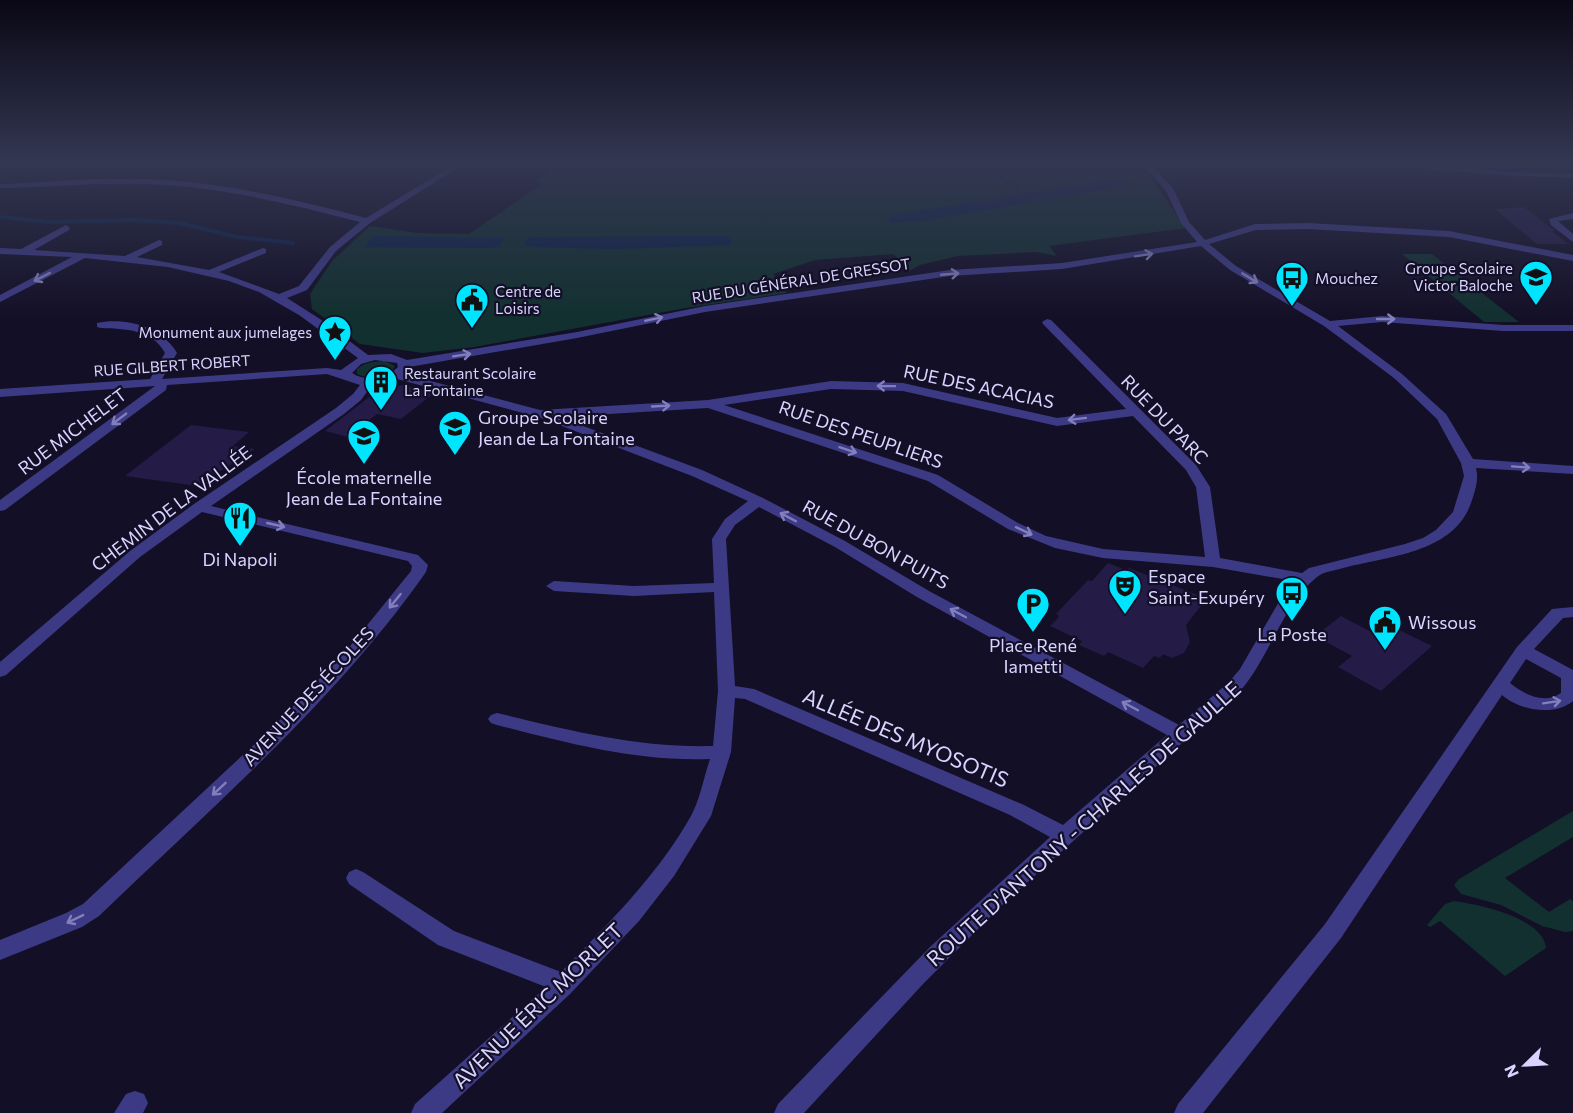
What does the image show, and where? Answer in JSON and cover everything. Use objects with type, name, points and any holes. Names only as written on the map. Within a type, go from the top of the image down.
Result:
[{"type":"street","points":[[345,216],[367,221]]},
{"type":"street","points":[[278,298],[303,288],[333,249],[375,216]]},
{"type":"street","points":[[1181,216],[1185,224],[1212,253],[1233,268],[1328,324],[1421,396],[1442,417],[1468,463],[1471,476],[1460,514],[1441,533],[1428,541],[1410,547],[1314,571],[1303,578]]},
{"type":"street","points":[[1573,216],[1553,219],[1554,223],[1573,239]]},
{"type":"street","name":"RUE DU GÉNÉRAL DE GRESSOT","points":[[404,364],[566,337],[752,302],[950,273],[1088,263],[1204,243],[1255,227],[1449,234],[1573,258]]},
{"type":"street","points":[[23,252],[66,228]]},
{"type":"street","points":[[124,260],[159,243]]},
{"type":"street","points":[[0,251],[84,255],[209,273],[253,286],[278,298],[366,358]]},
{"type":"street","points":[[209,273],[263,251]]},
{"type":"street","points":[[0,299],[84,255]]},
{"type":"street","points":[[1328,324],[1382,319],[1503,328],[1573,328]]},
{"type":"street","name":"RUE DU PARC","points":[[1047,322],[1191,468],[1203,487],[1213,562]]},
{"type":"street","points":[[101,324],[134,327],[153,334],[168,344],[171,352],[155,378],[159,382]]},
{"type":"street","points":[[347,375],[346,370],[350,366],[366,358],[391,357],[404,364],[404,368],[395,375],[369,381]]},
{"type":"street","name":"RUE GILBERT ROBERT","points":[[0,393],[327,371],[347,375],[356,380],[369,381]]},
{"type":"street","name":"RUE DES PEUPLIERS","points":[[395,375],[540,414],[709,404],[933,478],[961,491],[1013,526],[1042,540],[1085,549],[1213,562],[1303,578]]},
{"type":"street","name":"CHEMIN DE LA VALLÉE","points":[[0,671],[135,554],[199,507],[345,407],[363,391],[369,381]]},
{"type":"street","name":"RUE MICHELET","points":[[0,507],[162,387],[159,382]]},
{"type":"street","name":"RUE DES ACACIAS","points":[[709,404],[831,385],[903,387],[1057,422],[1135,412]]},
{"type":"street","name":"RUE DU BON PUITS","points":[[540,414],[697,473],[758,501],[840,544],[923,594],[1180,735]]},
{"type":"street","points":[[1468,463],[1573,470]]},
{"type":"street","name":"AVENUE ÉRIC MORLET","points":[[424,1113],[562,987],[631,915],[667,870],[701,816],[722,752],[727,691],[719,539],[725,526],[758,501]]},
{"type":"street","name":"AVENUE DES ÉCOLES","points":[[0,950],[74,920],[91,910],[281,730],[353,654],[418,572],[420,565],[413,558],[199,507]]},
{"type":"street","name":"ROUTE D'ANTONY - CHARLES DE GAULLE","points":[[787,1113],[934,958],[1064,835],[1235,686],[1245,674],[1287,599],[1303,578]]},
{"type":"street","points":[[554,586],[634,591],[722,587]]},
{"type":"street","points":[[1187,1113],[1339,923],[1523,651],[1558,613],[1573,612]]},
{"type":"street","points":[[1500,683],[1515,696],[1535,703],[1557,703],[1568,697],[1572,688],[1568,675],[1546,661],[1523,651]]},
{"type":"street","name":"ALLÉE DES MYOSOTIS","points":[[727,691],[748,693],[1017,810],[1064,835]]},
{"type":"street","points":[[497,719],[609,746],[651,752],[722,752]]},
{"type":"street","points":[[356,878],[446,938],[551,978],[562,987]]},
{"type":"green space","points":[[495,216],[1178,216],[1186,228],[1049,246],[1057,256],[1036,252],[958,256],[920,265],[909,271],[894,254],[815,260],[773,274],[787,293],[686,308],[474,347],[423,353],[360,344],[312,309],[310,294],[332,261],[370,226],[417,233],[469,234]]},
{"type":"green space","points":[[1402,254],[1432,254],[1519,322],[1484,322]]},
{"type":"green space","points":[[385,361],[395,366],[388,374],[373,378],[357,374],[357,369],[363,365]]},
{"type":"green space","points":[[1573,811],[1573,837],[1505,878],[1549,912],[1570,899],[1573,901],[1573,931],[1565,932],[1542,926],[1501,905],[1461,894],[1454,885],[1459,879]]},
{"type":"green space","points":[[1454,901],[1493,909],[1522,921],[1534,928],[1542,937],[1546,948],[1505,976],[1440,921],[1430,927],[1427,925],[1445,904]]},
{"type":"water","points":[[886,216],[952,216],[891,223]]},
{"type":"water","points":[[374,236],[504,238],[500,247],[486,248],[364,247]]},
{"type":"water","points":[[727,236],[732,241],[730,245],[614,249],[525,245],[526,239],[532,237]]},
{"type":"building","points":[[1503,216],[1536,216],[1568,244],[1537,244]]},
{"type":"building","name":"Restaurant Scolaire La Fontaine","points":[[402,385],[434,393],[401,419],[377,414],[348,437],[325,431],[377,391]]},
{"type":"building","points":[[191,425],[249,432],[233,446],[255,449],[197,486],[125,476]]},
{"type":"building","name":"Espace Saint-Exupéry","points":[[1108,563],[1126,570],[1129,568],[1200,596],[1198,599],[1204,602],[1186,625],[1190,642],[1184,653],[1172,658],[1163,654],[1160,658],[1154,656],[1143,668],[1108,652],[1104,656],[1079,645],[1082,641],[1050,626],[1059,616],[1056,614],[1088,580],[1092,581]]},
{"type":"building","name":"Wissous","points":[[1341,616],[1377,635],[1389,625],[1432,646],[1381,691],[1338,667],[1352,656],[1315,636]]},
{"type":"waterway","points":[[0,217],[50,222],[136,220],[179,223],[237,237],[293,243]]},
{"type":"place","name":"Groupe Scolaire Victor Baloche","points":[[1536,306]]},
{"type":"place","name":"Mouchez","points":[[1292,307]]},
{"type":"place","name":"Centre de Loisirs","points":[[472,329]]},
{"type":"place","name":"Monument aux jumelages","points":[[335,361]]},
{"type":"place","name":"Restaurant Scolaire La Fontaine","points":[[381,411]]},
{"type":"place","name":"Groupe Scolaire Jean de La Fontaine","points":[[455,456]]},
{"type":"place","name":"École maternelle Jean de La Fontaine","points":[[364,465]]},
{"type":"place","name":"Di Napoli","points":[[240,547]]},
{"type":"place","name":"Espace Saint-Exupéry","points":[[1125,615]]},
{"type":"place","name":"La Poste","points":[[1292,622]]},
{"type":"place","name":"Place René Iametti","points":[[1033,633]]},
{"type":"place","name":"Wissous","points":[[1385,651]]}]
